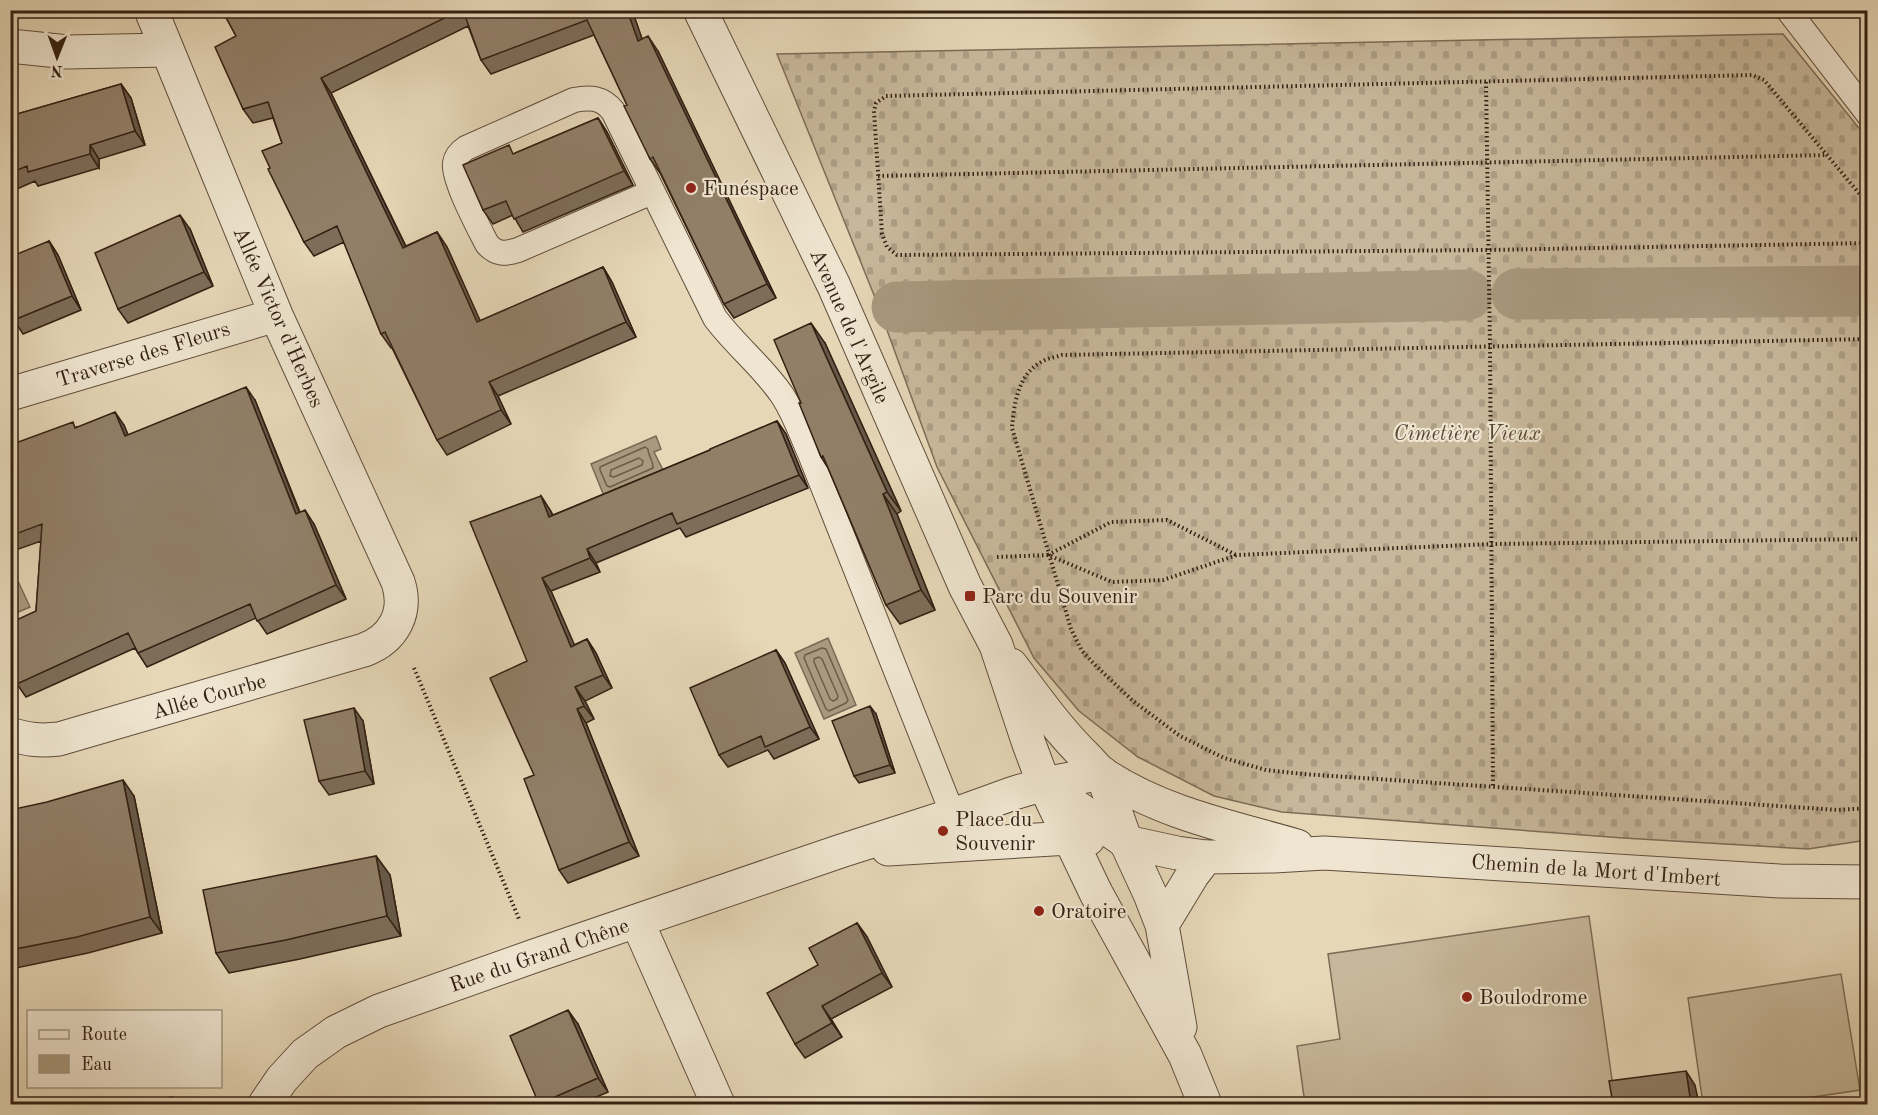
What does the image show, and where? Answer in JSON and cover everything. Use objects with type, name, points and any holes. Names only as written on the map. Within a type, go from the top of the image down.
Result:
[{"type":"street","name":"Allée Victor d'Herbes","points":[[151,10],[276,315],[398,582],[402,604],[396,623]]},
{"type":"street","name":"Avenue de l'Argile","points":[[700,10],[834,285],[953,559],[996,645],[1044,784],[1075,824],[1096,893],[1185,1055],[1205,1104]]},
{"type":"street","points":[[10,46],[68,52],[166,50]]},
{"type":"street","name":"Traverse des Fleurs","points":[[10,394],[276,315]]},
{"type":"street","name":"Allée Courbe","points":[[10,734],[28,740],[43,741],[59,739],[115,723],[377,646],[386,639],[396,623]]},
{"type":"street","name":"Avenue de l'Argile","points":[[996,645],[1057,725],[1102,773],[1126,842],[1162,925],[1185,1055]]},
{"type":"street","points":[[841,851],[1044,784],[1102,773]]},
{"type":"street","points":[[841,851],[1075,824],[1102,773]]},
{"type":"street","name":"Chemin de la Mort d'Imbert","points":[[1102,773],[1144,797],[1173,809],[1324,853]]},
{"type":"street","name":"Avenue de l'Argile","points":[[1075,824],[1126,842]]},
{"type":"street","name":"Chemin de la Mort d'Imbert","points":[[1126,842],[1206,857],[1324,853],[1780,881],[1868,882]]},
{"type":"street","name":"Rue du Grand Chêne","points":[[265,1104],[282,1079],[305,1054],[336,1032],[378,1011],[841,851]]},
{"type":"street","points":[[1162,925],[1188,881],[1206,857]]},
{"type":"street","points":[[637,921],[718,1104]]},
{"type":"lane","points":[[1788,10],[1868,114]]},
{"type":"lane","points":[[652,192],[518,250],[500,253],[493,251],[487,244],[455,175],[455,160],[466,148],[574,100],[598,99],[613,111],[715,318],[770,379],[789,407],[810,454],[953,815]]},
{"type":"path","points":[[1868,204],[1764,80],[1757,76],[886,96],[876,103],[874,111],[882,234],[886,247],[897,255],[1488,250],[1868,243]]},
{"type":"path","points":[[1486,82],[1493,788]]},
{"type":"path","points":[[879,176],[1828,155]]},
{"type":"path","points":[[1868,380],[1867,339],[1062,355],[1042,361],[1022,383],[1014,401],[1012,428],[1071,629],[1082,651],[1133,701],[1180,736],[1224,758],[1266,770],[1303,774],[1838,810],[1868,808]]},
{"type":"path","points":[[1048,555],[1110,522],[1167,520],[1236,555]]},
{"type":"path","points":[[953,559],[1048,555],[1112,582],[1163,580],[1236,555],[1492,544],[1868,540]]},
{"type":"path","points":[[396,623],[534,956]]},
{"type":"green space","name":"Cimetière Vieux","points":[[1783,34],[1867,138],[1867,840],[1808,849],[1623,838],[1282,812],[1214,796],[1138,757],[1079,711],[1034,658],[937,467],[876,300],[777,54]]},
{"type":"green space","name":"Boulodrome","points":[[1589,916],[1615,1101],[1588,1104],[1305,1104],[1297,1046],[1340,1039],[1328,954]]},
{"type":"green space","points":[[1841,974],[1860,1090],[1766,1104],[1703,1104],[1688,998]]},
{"type":"water","points":[[656,436],[661,449],[654,452],[663,470],[604,496],[591,464]]},
{"type":"water","points":[[17,579],[30,607],[11,615],[11,582]]},
{"type":"water","points":[[828,638],[856,705],[824,719],[795,653]]},
{"type":"building","points":[[222,10],[461,10],[321,78],[403,248],[437,232],[477,322],[603,267],[626,322],[489,382],[501,410],[437,440],[385,332],[381,334],[337,226],[304,242],[268,169],[270,168],[262,151],[282,143],[268,102],[243,109],[215,47],[236,36]]},
{"type":"building","points":[[463,10],[627,10],[638,41],[648,36],[767,284],[724,304],[653,157],[650,159],[624,106],[627,105],[587,20],[481,60]]},
{"type":"building","points":[[121,84],[135,131],[90,145],[90,154],[28,172],[27,166],[10,173],[10,116]]},
{"type":"building","points":[[598,118],[624,171],[514,219],[506,201],[483,210],[463,165],[509,145],[513,154]]},
{"type":"building","points":[[180,215],[204,272],[118,309],[95,253]]},
{"type":"building","points":[[49,241],[72,296],[14,320],[10,312],[10,257]]},
{"type":"building","points":[[811,323],[887,492],[883,494],[921,590],[886,605],[823,456],[821,457],[774,340]]},
{"type":"building","points":[[246,387],[296,514],[305,510],[336,585],[257,621],[250,604],[138,653],[128,633],[17,684],[10,669],[10,623],[36,611],[42,524],[10,536],[10,445],[73,422],[75,428],[115,412],[125,436]]},
{"type":"building","points":[[777,421],[799,475],[677,524],[672,513],[587,549],[590,558],[542,578],[571,647],[587,639],[603,675],[575,687],[584,706],[577,709],[629,842],[559,870],[524,779],[534,775],[490,678],[527,661],[470,522],[541,496],[549,517]]},
{"type":"building","points":[[776,650],[810,727],[765,747],[761,736],[719,755],[690,688]]},
{"type":"building","points":[[870,706],[890,765],[854,776],[832,721]]},
{"type":"building","points":[[354,708],[365,771],[319,781],[304,720]]},
{"type":"building","points":[[123,780],[150,917],[77,937],[10,950],[10,810]]},
{"type":"building","points":[[376,856],[387,916],[286,940],[216,953],[203,890]]},
{"type":"building","points":[[857,923],[882,973],[822,1006],[832,1023],[795,1044],[767,993],[818,965],[809,948]]},
{"type":"building","points":[[568,1010],[598,1078],[539,1104],[510,1036]]},
{"type":"building","points":[[1686,1071],[1691,1104],[1613,1104],[1609,1081]]},
{"type":"building","points":[[172,1097],[173,1104],[140,1104]]},
{"type":"waterway","points":[[1517,294],[1868,291]]},
{"type":"waterway","points":[[897,307],[1467,295]]},
{"type":"place","name":"Funéspace","points":[[691,188]]},
{"type":"place","name":"Parc du Souvenir","points":[[970,596]]},
{"type":"place","name":"Place du Souvenir","points":[[943,831]]},
{"type":"place","name":"Oratoire","points":[[1039,911]]},
{"type":"place","name":"Boulodrome","points":[[1467,997]]}]
